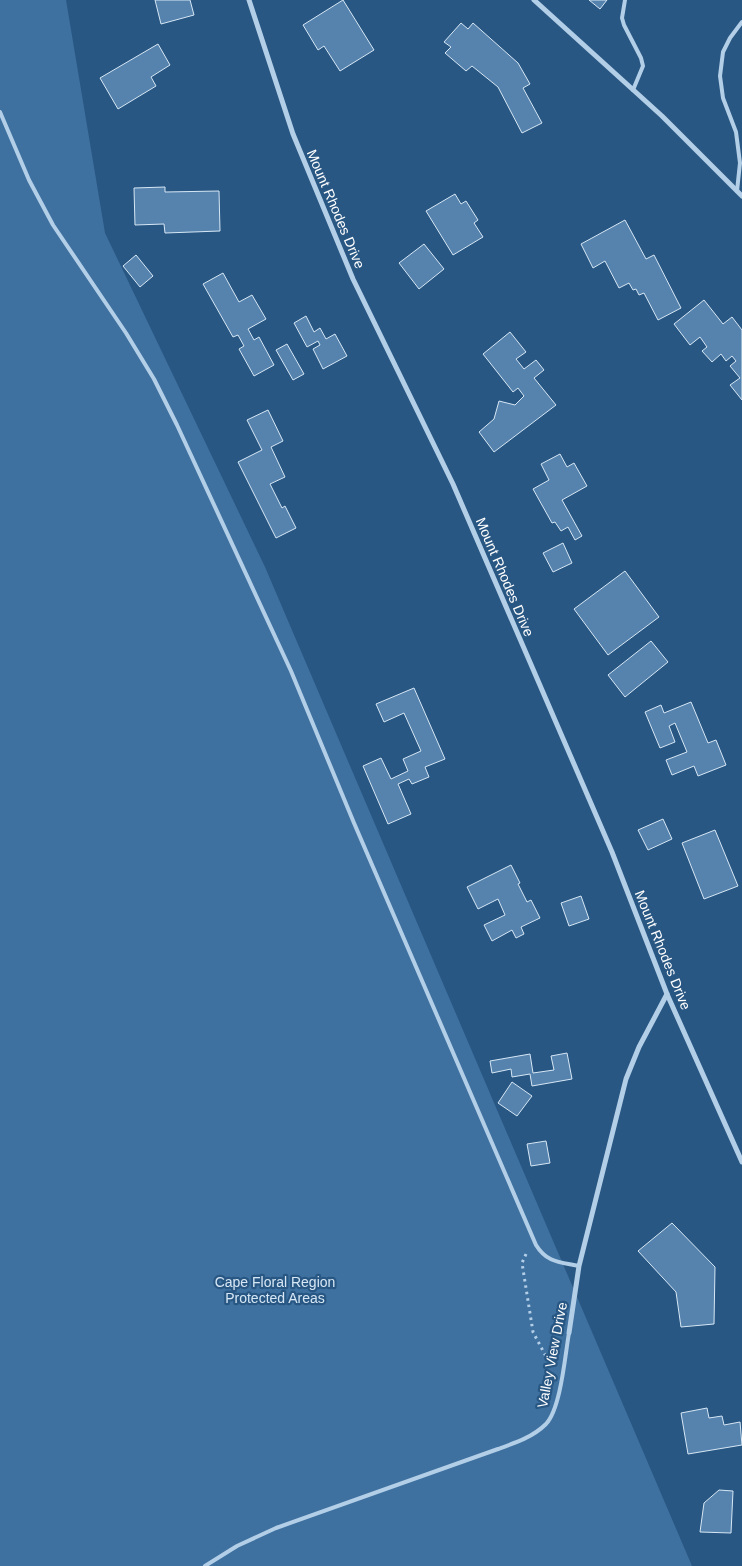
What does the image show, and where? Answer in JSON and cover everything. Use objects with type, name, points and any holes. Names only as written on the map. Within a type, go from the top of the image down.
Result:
[{"type":"street","name":"Mount Rhodes Drive","points":[[250,0],[293,134],[353,279],[453,484],[612,852],[667,994],[742,1162]]},
{"type":"street","points":[[534,0],[662,116],[742,196]]},
{"type":"street","name":"Valley View Drive","points":[[569,1333],[579,1266],[626,1079],[667,994]]},
{"type":"lane","points":[[625,0],[622,18],[643,66],[633,90]]},
{"type":"lane","points":[[737,191],[740,164],[736,132],[723,98],[720,76],[723,52],[730,38],[742,22]]},
{"type":"lane","points":[[0,112],[29,180],[53,225],[126,333],[154,379],[177,424],[291,671],[354,823],[532,1237],[542,1254],[548,1259],[579,1266]]},
{"type":"lane","name":"Valley View Drive","points":[[205,1566],[237,1546],[276,1528],[498,1450],[542,1428],[551,1417],[558,1400],[569,1333]]},
{"type":"path","points":[[532,1237],[522,1263],[532,1332],[561,1382]]},
{"type":"green space","name":"Cape Floral Region Protected Areas","points":[[0,0],[66,0],[105,233],[265,567],[692,1566],[0,1566]]},
{"type":"building","points":[[155,0],[190,0],[194,15],[161,24]]},
{"type":"building","points":[[343,0],[374,50],[340,71],[324,46],[318,50],[303,25]]},
{"type":"building","points":[[589,0],[607,0],[600,9]]},
{"type":"building","points":[[461,23],[468,29],[473,23],[518,63],[530,84],[523,88],[542,123],[522,133],[498,87],[472,66],[466,71],[445,53],[451,47],[444,42]]},
{"type":"building","points":[[158,44],[170,65],[151,77],[156,86],[118,109],[100,78]]},
{"type":"building","points":[[165,187],[165,192],[219,191],[220,231],[165,233],[164,224],[135,225],[134,188]]},
{"type":"building","points":[[455,194],[461,204],[466,201],[478,220],[474,223],[483,237],[453,255],[426,211]]},
{"type":"building","points":[[625,220],[646,259],[654,255],[681,308],[658,320],[644,293],[639,295],[636,289],[633,290],[629,283],[619,288],[605,261],[593,268],[581,244]]},
{"type":"building","points":[[424,244],[444,269],[419,289],[399,263]]},
{"type":"building","points":[[136,255],[153,276],[140,287],[123,266]]},
{"type":"building","points":[[223,273],[239,302],[252,295],[266,319],[248,329],[254,340],[259,337],[274,365],[254,376],[239,349],[244,346],[238,335],[233,337],[203,284]]},
{"type":"building","points":[[704,300],[723,324],[732,317],[742,330],[742,400],[730,385],[740,378],[730,366],[736,361],[732,356],[726,361],[721,354],[712,362],[702,351],[707,347],[700,337],[690,345],[674,324]]},
{"type":"building","points":[[306,316],[314,332],[320,328],[326,339],[335,334],[347,356],[323,369],[313,349],[320,345],[318,341],[307,347],[294,323]]},
{"type":"building","points":[[510,332],[526,352],[516,359],[524,369],[536,360],[544,370],[534,378],[556,405],[494,452],[479,432],[494,419],[499,401],[515,405],[524,396],[518,388],[513,392],[483,354]]},
{"type":"building","points":[[287,344],[304,374],[293,380],[276,350]]},
{"type":"building","points":[[268,410],[283,441],[271,447],[285,477],[270,484],[282,508],[285,506],[296,528],[276,538],[238,462],[262,450],[247,420]]},
{"type":"building","points":[[560,454],[567,467],[574,463],[587,486],[562,500],[582,536],[575,540],[568,527],[561,531],[555,522],[552,523],[533,489],[549,480],[541,464]]},
{"type":"building","points":[[563,543],[572,563],[553,572],[543,553]]},
{"type":"building","points":[[625,571],[659,617],[608,655],[574,609]]},
{"type":"building","points":[[651,641],[668,662],[625,697],[608,675]]},
{"type":"building","points":[[414,688],[445,759],[425,767],[429,777],[412,784],[409,779],[398,784],[411,814],[388,824],[363,766],[381,758],[391,779],[408,771],[403,759],[421,751],[404,713],[384,722],[376,704]]},
{"type":"building","points":[[691,702],[708,743],[716,740],[726,765],[698,776],[694,766],[672,775],[666,760],[687,752],[675,723],[669,726],[675,742],[660,748],[645,712],[661,705],[664,713]]},
{"type":"building","points":[[663,819],[672,839],[648,850],[638,830]]},
{"type":"building","points":[[715,830],[738,886],[704,899],[682,843]]},
{"type":"building","points":[[511,865],[527,902],[531,900],[540,918],[521,927],[524,934],[516,938],[512,930],[492,941],[484,925],[505,915],[498,899],[478,909],[467,887]]},
{"type":"building","points":[[581,896],[589,919],[569,926],[561,903]]},
{"type":"building","points":[[567,1053],[572,1079],[532,1086],[530,1074],[512,1077],[511,1069],[492,1073],[490,1061],[530,1054],[533,1073],[554,1070],[551,1056]]},
{"type":"building","points":[[512,1082],[532,1096],[517,1116],[498,1103]]},
{"type":"building","points":[[546,1141],[550,1163],[531,1166],[527,1144]]},
{"type":"building","points":[[672,1223],[715,1267],[714,1324],[681,1327],[676,1292],[638,1251]]},
{"type":"building","points":[[707,1408],[709,1418],[722,1416],[724,1425],[740,1422],[742,1445],[688,1454],[681,1413]]},
{"type":"building","points":[[719,1490],[733,1491],[731,1533],[700,1532],[704,1503]]}]
